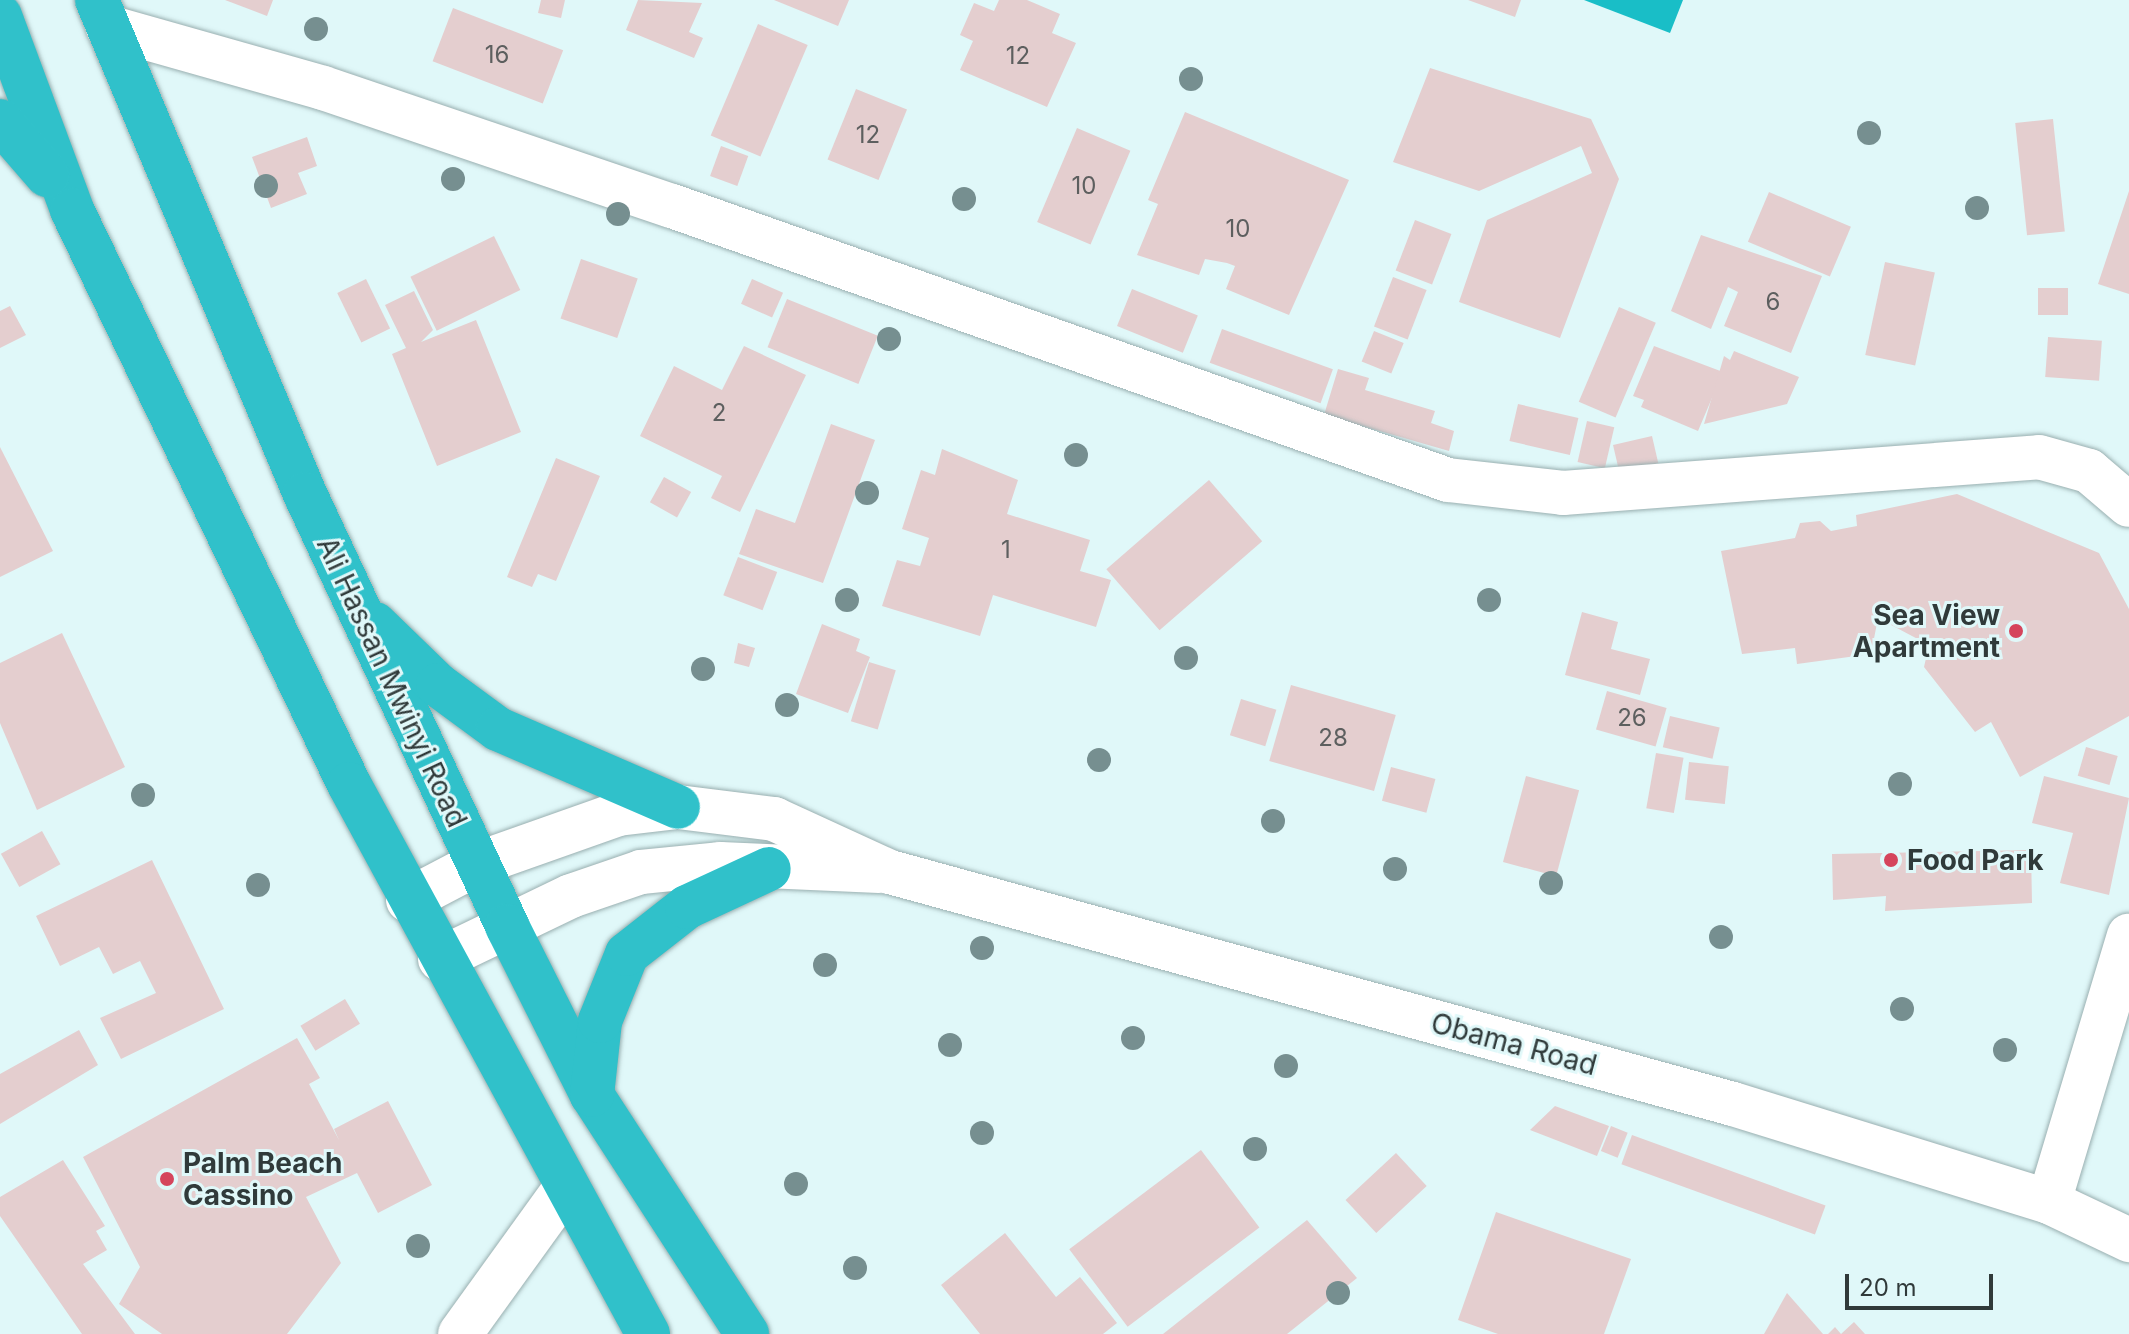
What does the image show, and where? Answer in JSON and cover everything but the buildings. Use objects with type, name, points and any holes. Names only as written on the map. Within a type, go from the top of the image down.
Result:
[{"type":"highway","name":"Ali Hassan Mwinyi Road","points":[[103,14],[354,603],[507,926],[592,1095],[747,1334]]},
{"type":"highway","points":[[0,16],[72,210],[408,900],[564,1190],[648,1334]]},
{"type":"highway","points":[[0,121],[72,210]]},
{"type":"highway","points":[[354,603],[438,685],[498,729],[678,807]]},
{"type":"highway","points":[[592,1095],[600,1021],[627,954],[664,921],[769,869]]},
{"type":"street","points":[[103,14],[672,206],[1448,480],[1563,493],[2039,457],[2089,471],[2129,505]]},
{"type":"street","points":[[408,900],[477,864],[578,823],[678,807],[774,819],[890,872]]},
{"type":"street","points":[[440,959],[507,926],[641,872],[720,864],[769,869],[890,872]]},
{"type":"street","name":"Obama Road","points":[[890,872],[1718,1100],[2049,1202],[2129,1240]]},
{"type":"street","points":[[2049,1202],[2129,936]]},
{"type":"street","points":[[460,1334],[564,1190]]},
{"type":"water","points":[[1584,0],[1683,0],[1670,33]]},
{"type":"place","name":"Sea View Apartment","points":[[2016,631]]},
{"type":"place","name":"Food Park","points":[[1891,860]]},
{"type":"place","name":"Palm Beach Cassino","points":[[167,1179]]}]
